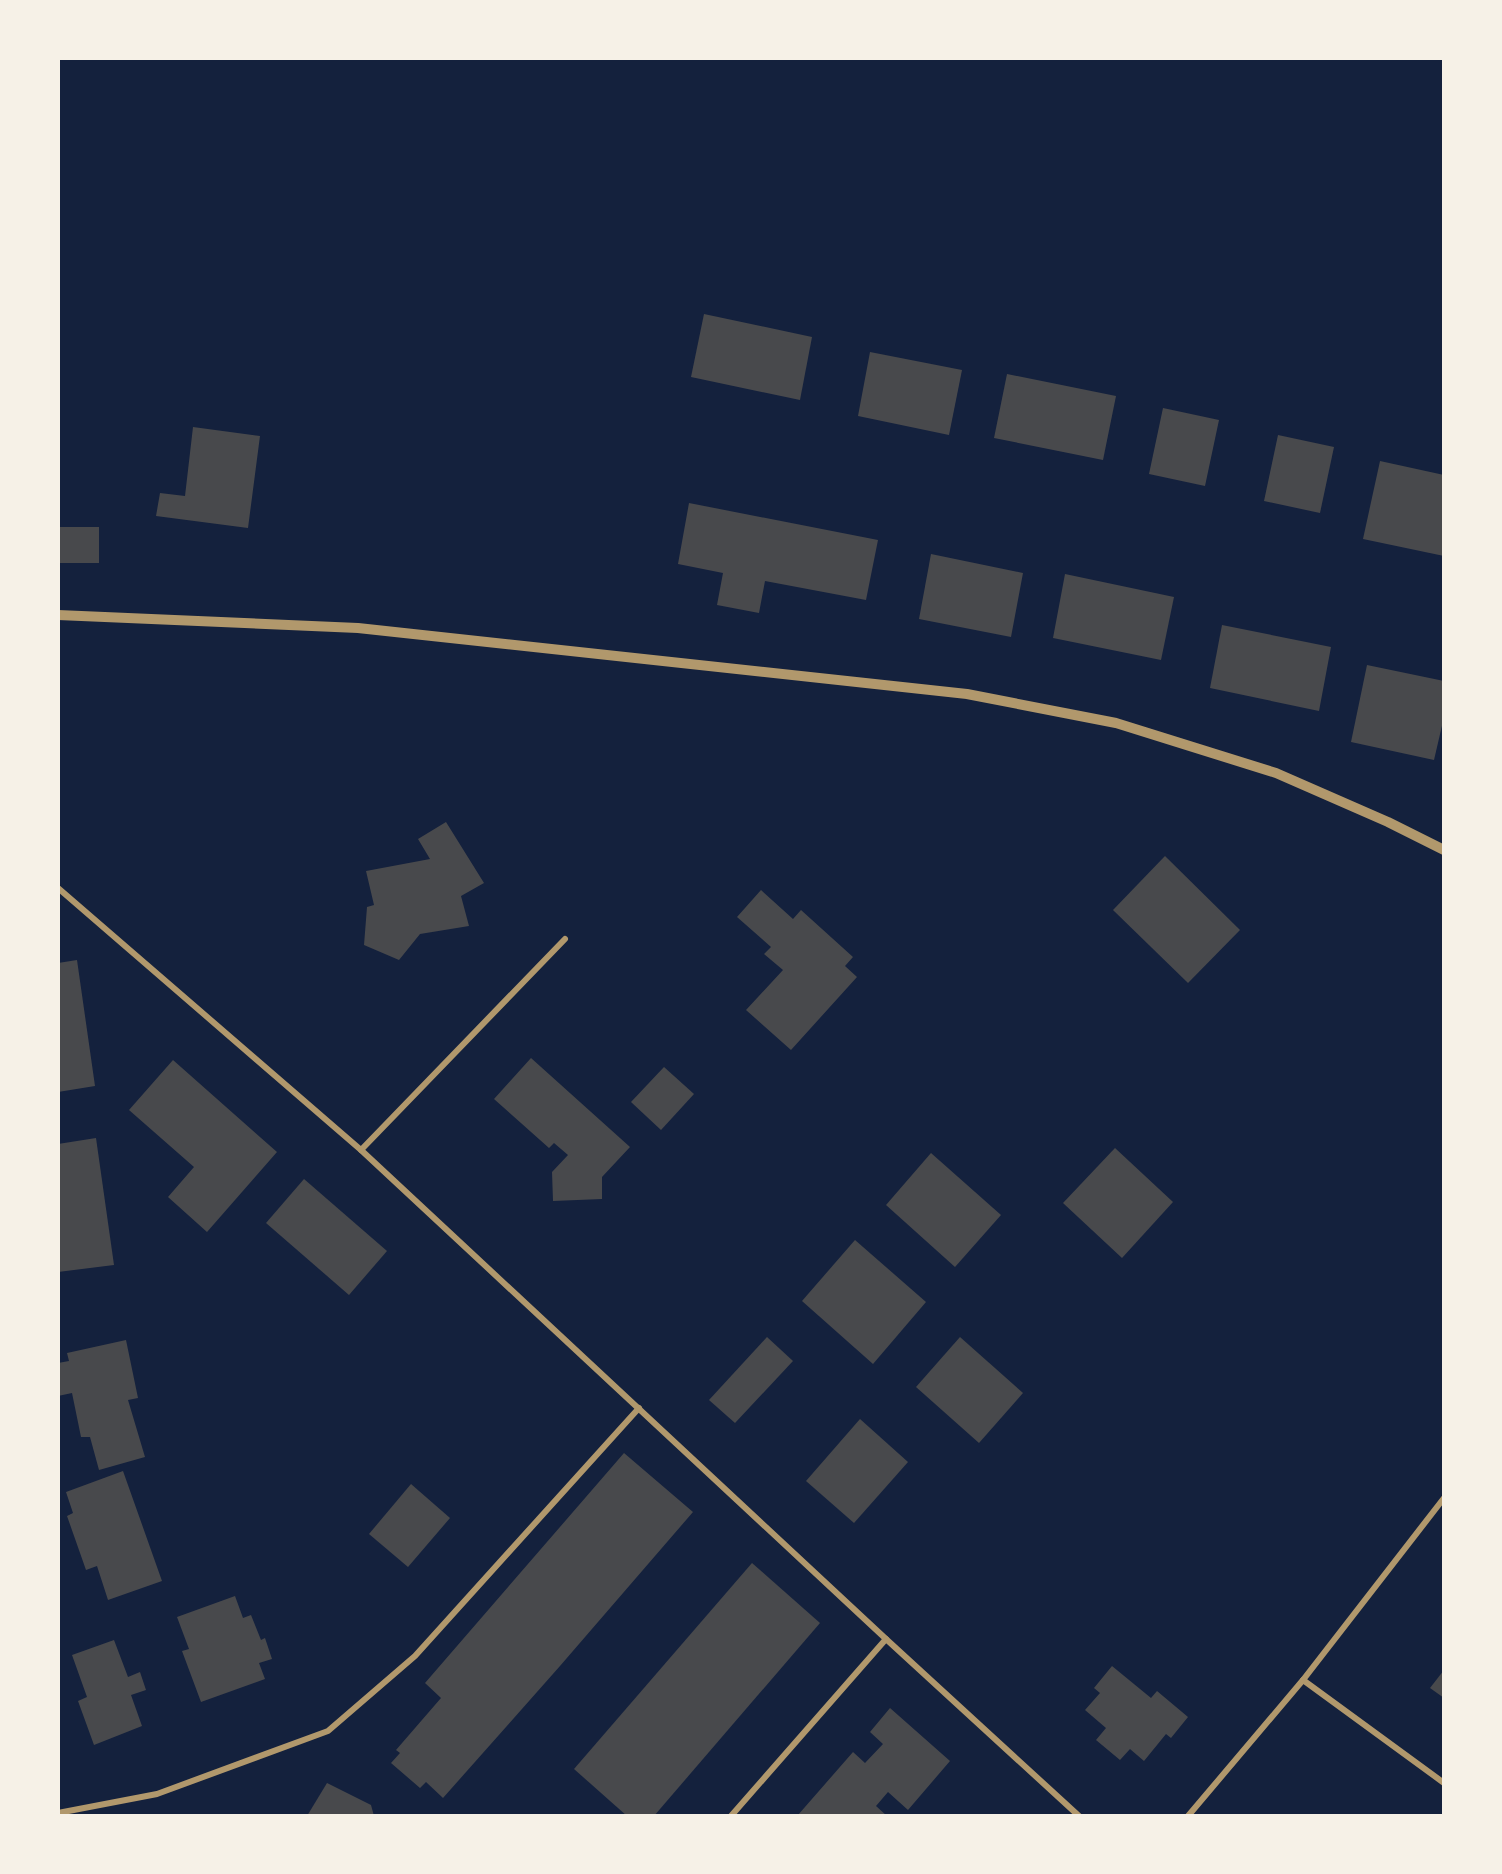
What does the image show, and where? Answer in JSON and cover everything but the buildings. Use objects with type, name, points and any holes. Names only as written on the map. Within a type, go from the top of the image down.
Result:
[{"type":"street","points":[[58,615],[358,628],[967,694],[1116,723],[1276,773],[1388,822],[1443,850]]},
{"type":"street","points":[[58,888],[361,1150],[886,1639],[1079,1815]]},
{"type":"street","points":[[361,1150],[565,939]]},
{"type":"street","points":[[58,1813],[157,1794],[328,1731],[415,1656],[639,1408]]},
{"type":"street","points":[[1188,1815],[1303,1680],[1443,1498]]},
{"type":"street","points":[[731,1815],[886,1639]]},
{"type":"street","points":[[1303,1680],[1443,1783]]}]
